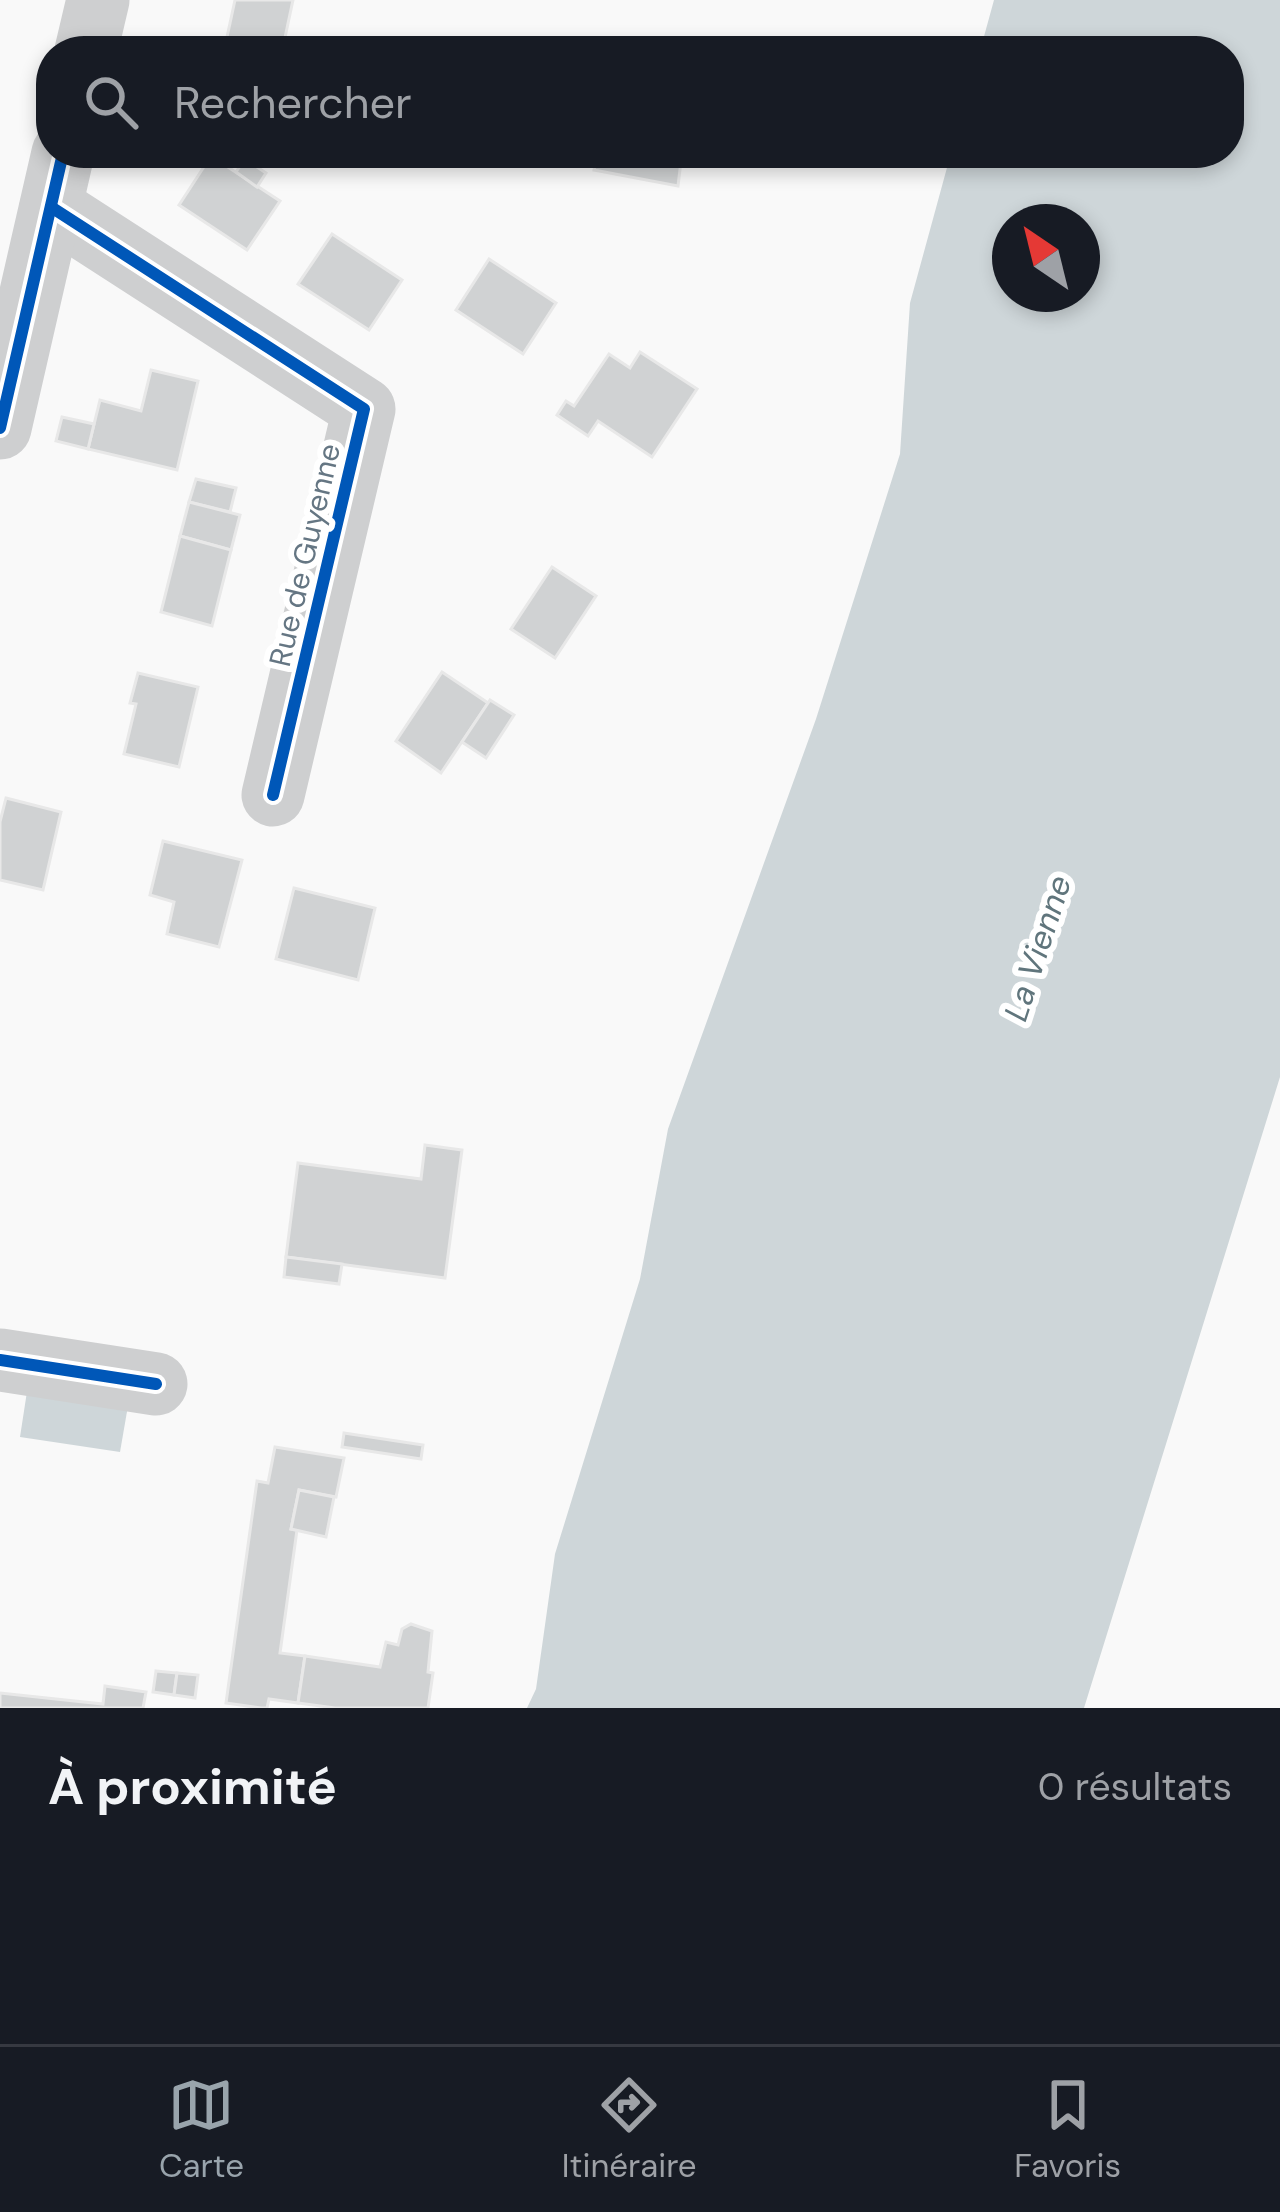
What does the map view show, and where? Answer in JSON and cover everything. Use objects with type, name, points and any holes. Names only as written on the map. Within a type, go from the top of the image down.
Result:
[{"type":"street","points":[[90,36],[98,0]]},
{"type":"street","points":[[0,428],[57,180]]},
{"type":"street","name":"Rue de Guyenne","points":[[57,180],[364,409],[274,795]]},
{"type":"street","points":[[0,1360],[156,1384]]},
{"type":"water","name":"La Vienne","points":[[994,0],[1280,0],[1280,1077],[1084,1708],[527,1708],[536,1689],[555,1554],[640,1279],[668,1129],[816,719],[900,454],[910,303],[947,168],[1244,168],[1244,36],[984,36]]},
{"type":"water","points":[[28,1385],[129,1400],[120,1452],[20,1437]]},
{"type":"building","points":[[235,0],[293,0],[285,36],[227,36]]},
{"type":"building","points":[[203,168],[229,168],[280,201],[247,250],[179,205]]},
{"type":"building","points":[[258,168],[266,173],[257,187],[236,172]]},
{"type":"building","points":[[594,168],[680,168],[678,186]]},
{"type":"building","points":[[332,234],[402,280],[369,330],[298,284]]},
{"type":"building","points":[[489,259],[556,303],[523,354],[456,310]]},
{"type":"building","points":[[640,352],[697,389],[652,457],[598,421],[588,436],[557,415],[566,401],[574,406],[609,354],[630,368]]},
{"type":"building","points":[[151,370],[198,381],[177,470],[88,449],[100,400],[141,411]]},
{"type":"building","points":[[62,417],[94,424],[88,449],[56,441]]},
{"type":"building","points":[[196,479],[236,488],[230,512],[189,502]]},
{"type":"building","points":[[189,502],[240,515],[231,550],[180,536]]},
{"type":"building","points":[[180,536],[231,550],[212,626],[161,612]]},
{"type":"building","points":[[552,567],[596,596],[555,658],[511,629]]},
{"type":"building","points":[[442,672],[488,703],[441,773],[396,741]]},
{"type":"building","points":[[138,673],[198,687],[179,767],[124,754]]},
{"type":"building","points":[[490,700],[514,715],[486,758],[462,742]]},
{"type":"building","points":[[6,798],[61,812],[43,890],[0,880],[0,822]]},
{"type":"building","points":[[163,841],[242,860],[219,947],[167,934],[174,902],[150,895]]},
{"type":"building","points":[[294,888],[375,908],[358,980],[276,959]]},
{"type":"building","points":[[425,1145],[462,1150],[445,1278],[286,1257],[298,1163],[421,1179]]},
{"type":"building","points":[[286,1257],[342,1264],[339,1284],[284,1277]]},
{"type":"building","points":[[344,1433],[423,1445],[421,1459],[342,1447]]},
{"type":"building","points":[[275,1447],[344,1458],[336,1497],[299,1490],[291,1529],[297,1530],[280,1653],[305,1656],[298,1703],[269,1699],[267,1708],[261,1708],[226,1703],[257,1481],[268,1483]]},
{"type":"building","points":[[299,1490],[334,1497],[326,1537],[291,1529]]},
{"type":"building","points":[[411,1624],[432,1631],[428,1708],[298,1703],[305,1656],[380,1667],[386,1642],[398,1645],[402,1629]]},
{"type":"building","points":[[156,1671],[177,1673],[174,1695],[153,1692]]},
{"type":"building","points":[[177,1673],[198,1675],[195,1698],[174,1695]]},
{"type":"building","points":[[105,1686],[146,1692],[143,1708],[0,1708],[0,1693],[103,1704]]},
{"type":"cycle path","points":[[0,428],[60,168]]},
{"type":"cycle path","points":[[51,207],[364,409],[273,795]]},
{"type":"cycle path","points":[[0,1360],[156,1384]]}]
